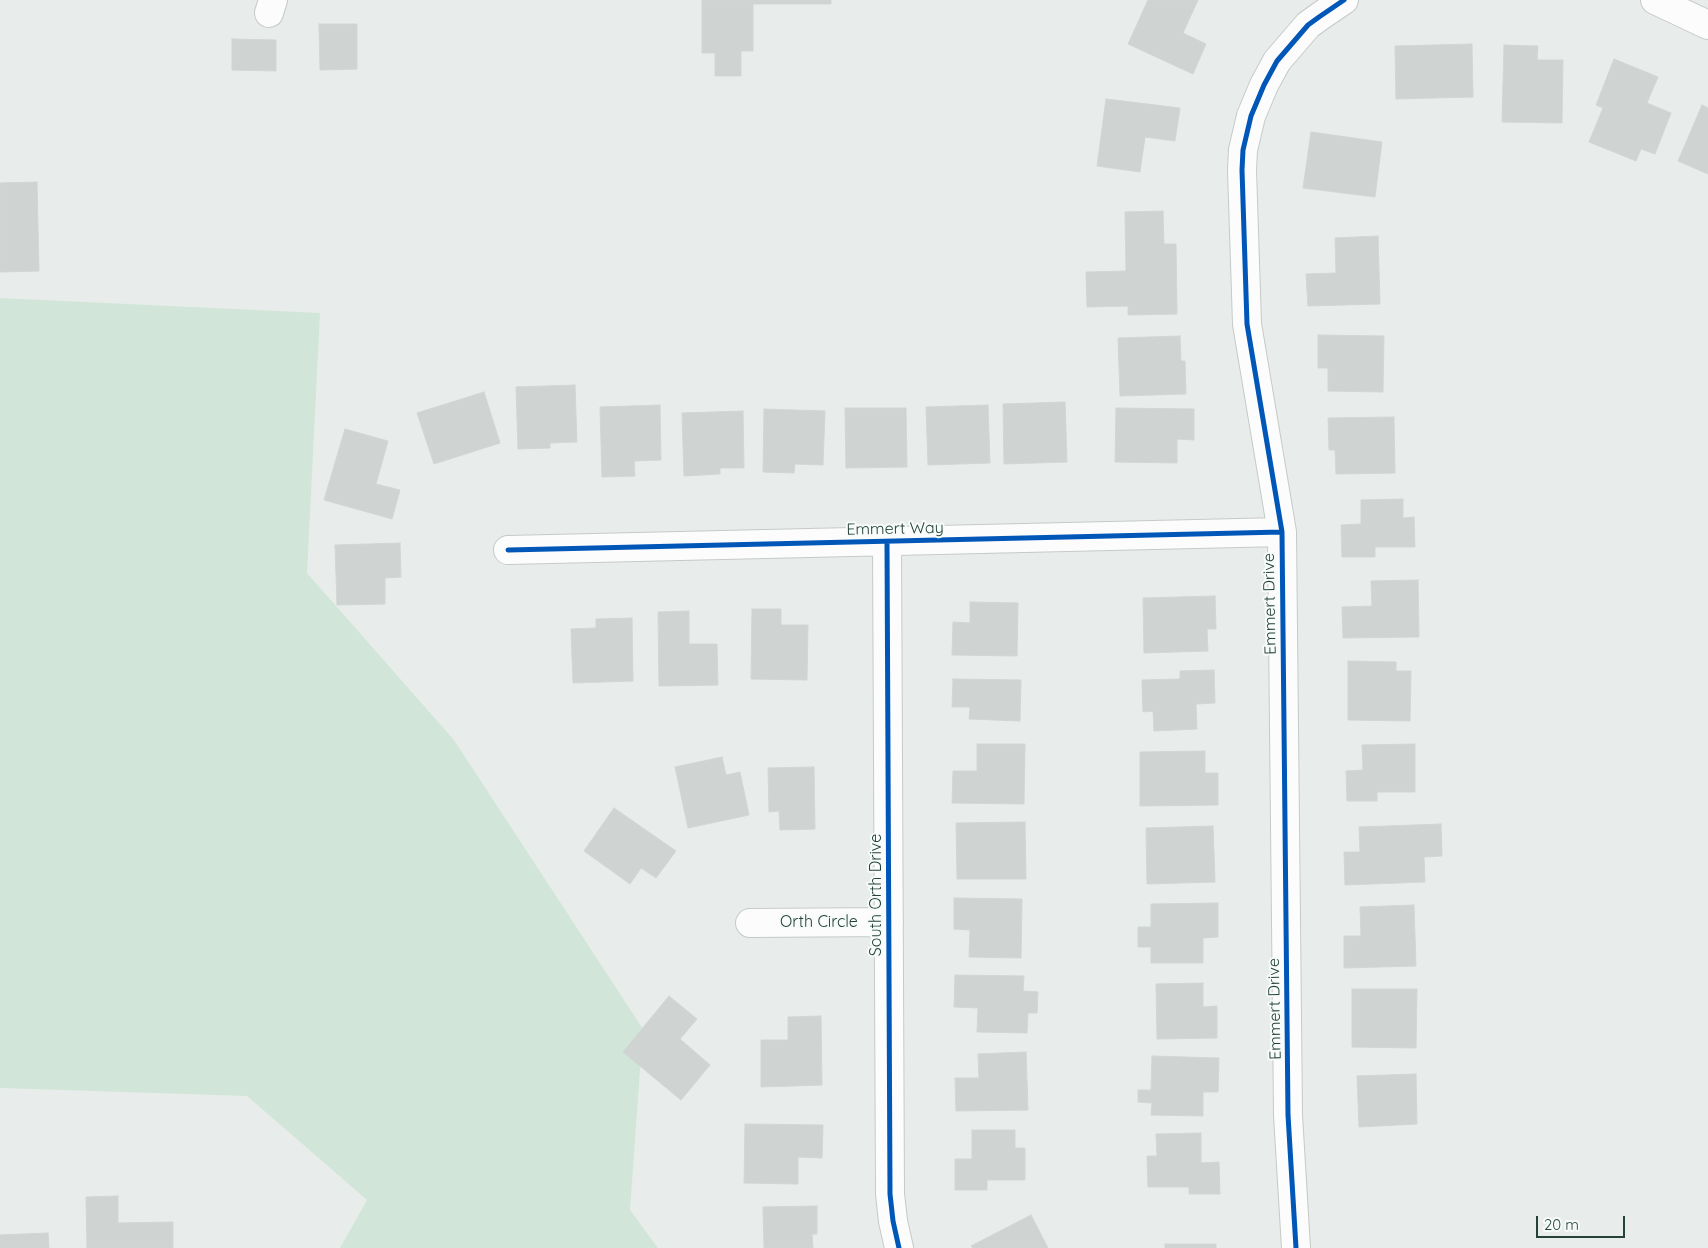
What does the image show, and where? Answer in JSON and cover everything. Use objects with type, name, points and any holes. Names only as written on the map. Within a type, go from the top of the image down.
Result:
[{"type":"street","name":"Emmert Drive","points":[[1296,1248],[1288,1115],[1282,532],[1248,324],[1242,197],[1243,150],[1256,103],[1277,61],[1308,26],[1319,16],[1344,0]]},
{"type":"street","points":[[1655,0],[1708,25]]},
{"type":"street","name":"Emmert Way","points":[[508,550],[1282,532]]},
{"type":"street","name":"South Orth Drive","points":[[887,542],[890,1194],[899,1248]]},
{"type":"street","name":"Orth Circle","points":[[750,923],[889,922]]},
{"type":"green space","points":[[0,298],[320,313],[307,573],[454,740],[643,1029],[630,1210],[658,1248],[340,1248],[367,1200],[247,1096],[0,1088]]},
{"type":"building","points":[[702,0],[831,0],[831,4],[753,4],[753,51],[741,51],[741,76],[715,76],[715,53],[702,53]]},
{"type":"building","points":[[1148,0],[1198,0],[1183,33],[1206,44],[1193,74],[1128,44]]},
{"type":"building","points":[[319,24],[357,24],[357,69],[320,70]]},
{"type":"building","points":[[232,39],[276,40],[276,71],[232,70]]},
{"type":"building","points":[[1472,44],[1473,97],[1396,99],[1395,46]]},
{"type":"building","points":[[1504,45],[1538,46],[1537,60],[1563,60],[1562,123],[1502,122]]},
{"type":"building","points":[[1614,59],[1658,77],[1647,103],[1671,113],[1655,154],[1641,149],[1636,161],[1589,142],[1603,108],[1596,105]]},
{"type":"building","points":[[1106,99],[1180,108],[1175,141],[1145,137],[1140,172],[1097,166]]},
{"type":"building","points":[[1702,105],[1708,108],[1708,174],[1678,161]]},
{"type":"building","points":[[1311,132],[1382,142],[1375,197],[1303,188]]},
{"type":"building","points":[[37,182],[39,271],[0,272],[0,183]]},
{"type":"building","points":[[1163,211],[1164,244],[1176,244],[1177,314],[1128,315],[1128,306],[1087,307],[1086,272],[1126,271],[1125,212]]},
{"type":"building","points":[[1378,236],[1380,304],[1308,306],[1306,274],[1336,273],[1335,238]]},
{"type":"building","points":[[1318,335],[1384,336],[1383,392],[1328,391],[1328,368],[1318,368]]},
{"type":"building","points":[[1180,336],[1181,361],[1185,361],[1186,394],[1120,396],[1118,338]]},
{"type":"building","points":[[575,385],[577,442],[550,443],[550,448],[518,449],[516,387]]},
{"type":"building","points":[[484,392],[500,443],[434,464],[417,413]]},
{"type":"building","points":[[1065,402],[1067,462],[1004,464],[1003,404]]},
{"type":"building","points":[[660,405],[661,460],[634,461],[635,476],[602,477],[600,407]]},
{"type":"building","points":[[988,405],[990,463],[928,465],[926,407]]},
{"type":"building","points":[[845,408],[906,408],[907,467],[846,468]]},
{"type":"building","points":[[1116,408],[1194,409],[1194,440],[1177,439],[1177,463],[1115,462]]},
{"type":"building","points":[[764,409],[825,411],[823,465],[795,464],[794,473],[763,472]]},
{"type":"building","points":[[743,411],[744,468],[720,468],[720,474],[684,476],[682,413]]},
{"type":"building","points":[[1394,417],[1395,473],[1336,474],[1335,450],[1329,450],[1328,418]]},
{"type":"building","points":[[345,429],[388,441],[376,484],[400,490],[392,519],[324,500]]},
{"type":"building","points":[[1403,499],[1403,518],[1414,517],[1415,547],[1375,547],[1375,557],[1342,557],[1341,525],[1361,524],[1361,500]]},
{"type":"building","points":[[400,543],[401,577],[385,578],[385,604],[337,605],[335,545]]},
{"type":"building","points":[[1418,580],[1419,637],[1343,638],[1342,607],[1372,606],[1371,581]]},
{"type":"building","points":[[1215,596],[1216,629],[1207,629],[1208,651],[1144,653],[1143,598]]},
{"type":"building","points":[[970,602],[1018,603],[1017,656],[952,655],[953,622],[970,623]]},
{"type":"building","points":[[752,609],[781,609],[781,625],[808,625],[807,680],[751,679]]},
{"type":"building","points":[[689,611],[689,644],[717,644],[718,685],[659,686],[658,612]]},
{"type":"building","points":[[632,618],[633,681],[573,683],[571,629],[596,628],[596,619]]},
{"type":"building","points":[[1348,661],[1396,662],[1396,671],[1411,671],[1410,721],[1348,720]]},
{"type":"building","points":[[1214,670],[1215,703],[1196,704],[1197,729],[1154,731],[1153,711],[1143,712],[1142,680],[1180,679],[1180,671]]},
{"type":"building","points":[[953,679],[1021,680],[1020,721],[969,719],[970,707],[952,707]]},
{"type":"building","points":[[977,744],[1025,744],[1024,804],[952,803],[953,771],[977,771]]},
{"type":"building","points":[[1415,744],[1415,792],[1377,792],[1377,801],[1347,801],[1346,771],[1363,770],[1362,745]]},
{"type":"building","points":[[1205,751],[1205,773],[1218,773],[1218,805],[1140,806],[1140,752]]},
{"type":"building","points":[[722,757],[726,775],[740,772],[749,815],[688,828],[675,767]]},
{"type":"building","points":[[814,767],[815,829],[780,830],[779,811],[769,812],[768,768]]},
{"type":"building","points":[[614,808],[676,851],[656,878],[641,868],[630,884],[584,851]]},
{"type":"building","points":[[1025,822],[1026,879],[957,879],[956,823]]},
{"type":"building","points":[[1441,824],[1442,856],[1424,857],[1425,882],[1345,885],[1344,852],[1360,852],[1359,827]]},
{"type":"building","points":[[1213,826],[1215,882],[1147,884],[1146,828]]},
{"type":"building","points":[[954,898],[1022,899],[1021,958],[969,957],[970,930],[954,929]]},
{"type":"building","points":[[1218,903],[1218,937],[1203,938],[1203,963],[1151,963],[1151,947],[1138,947],[1138,927],[1151,927],[1151,904]]},
{"type":"building","points":[[1414,905],[1416,966],[1344,968],[1344,936],[1361,936],[1360,907]]},
{"type":"building","points":[[955,975],[1024,976],[1023,991],[1038,992],[1037,1013],[1028,1013],[1027,1033],[977,1032],[978,1008],[954,1007]]},
{"type":"building","points":[[1203,983],[1203,1007],[1217,1006],[1217,1038],[1157,1039],[1156,984]]},
{"type":"building","points":[[1352,989],[1417,989],[1416,1048],[1352,1047]]},
{"type":"building","points":[[669,996],[697,1019],[680,1039],[710,1065],[681,1100],[623,1052]]},
{"type":"building","points":[[821,1016],[822,1085],[761,1087],[761,1040],[788,1040],[788,1017]]},
{"type":"building","points":[[1026,1052],[1028,1110],[956,1111],[955,1078],[979,1078],[978,1054]]},
{"type":"building","points":[[1152,1056],[1219,1058],[1218,1092],[1203,1092],[1203,1116],[1151,1115],[1152,1103],[1138,1102],[1138,1090],[1151,1090]]},
{"type":"building","points":[[1416,1074],[1417,1124],[1359,1127],[1357,1076]]},
{"type":"building","points":[[745,1124],[823,1125],[822,1158],[798,1157],[798,1184],[744,1183]]},
{"type":"building","points":[[972,1130],[1015,1130],[1015,1148],[1025,1148],[1025,1180],[987,1180],[987,1190],[955,1190],[955,1159],[972,1159]]},
{"type":"building","points":[[1201,1133],[1201,1163],[1219,1162],[1220,1194],[1189,1194],[1189,1187],[1148,1187],[1147,1156],[1157,1156],[1156,1134]]},
{"type":"building","points":[[118,1196],[118,1223],[173,1222],[173,1248],[87,1248],[86,1197]]},
{"type":"building","points":[[817,1206],[817,1234],[812,1234],[813,1248],[764,1248],[763,1207]]},
{"type":"building","points":[[1031,1215],[1048,1248],[973,1248],[971,1246]]},
{"type":"building","points":[[48,1233],[49,1248],[0,1248],[0,1235]]},
{"type":"building","points":[[1165,1244],[1216,1244],[1216,1248],[1165,1248]]},
{"type":"cycle path","points":[[1296,1248],[1288,1115],[1282,532],[1247,324],[1242,170],[1243,150],[1251,116],[1277,61],[1308,25],[1344,0]]},
{"type":"cycle path","points":[[508,550],[1282,532]]},
{"type":"cycle path","points":[[887,542],[890,1194],[899,1248]]}]
